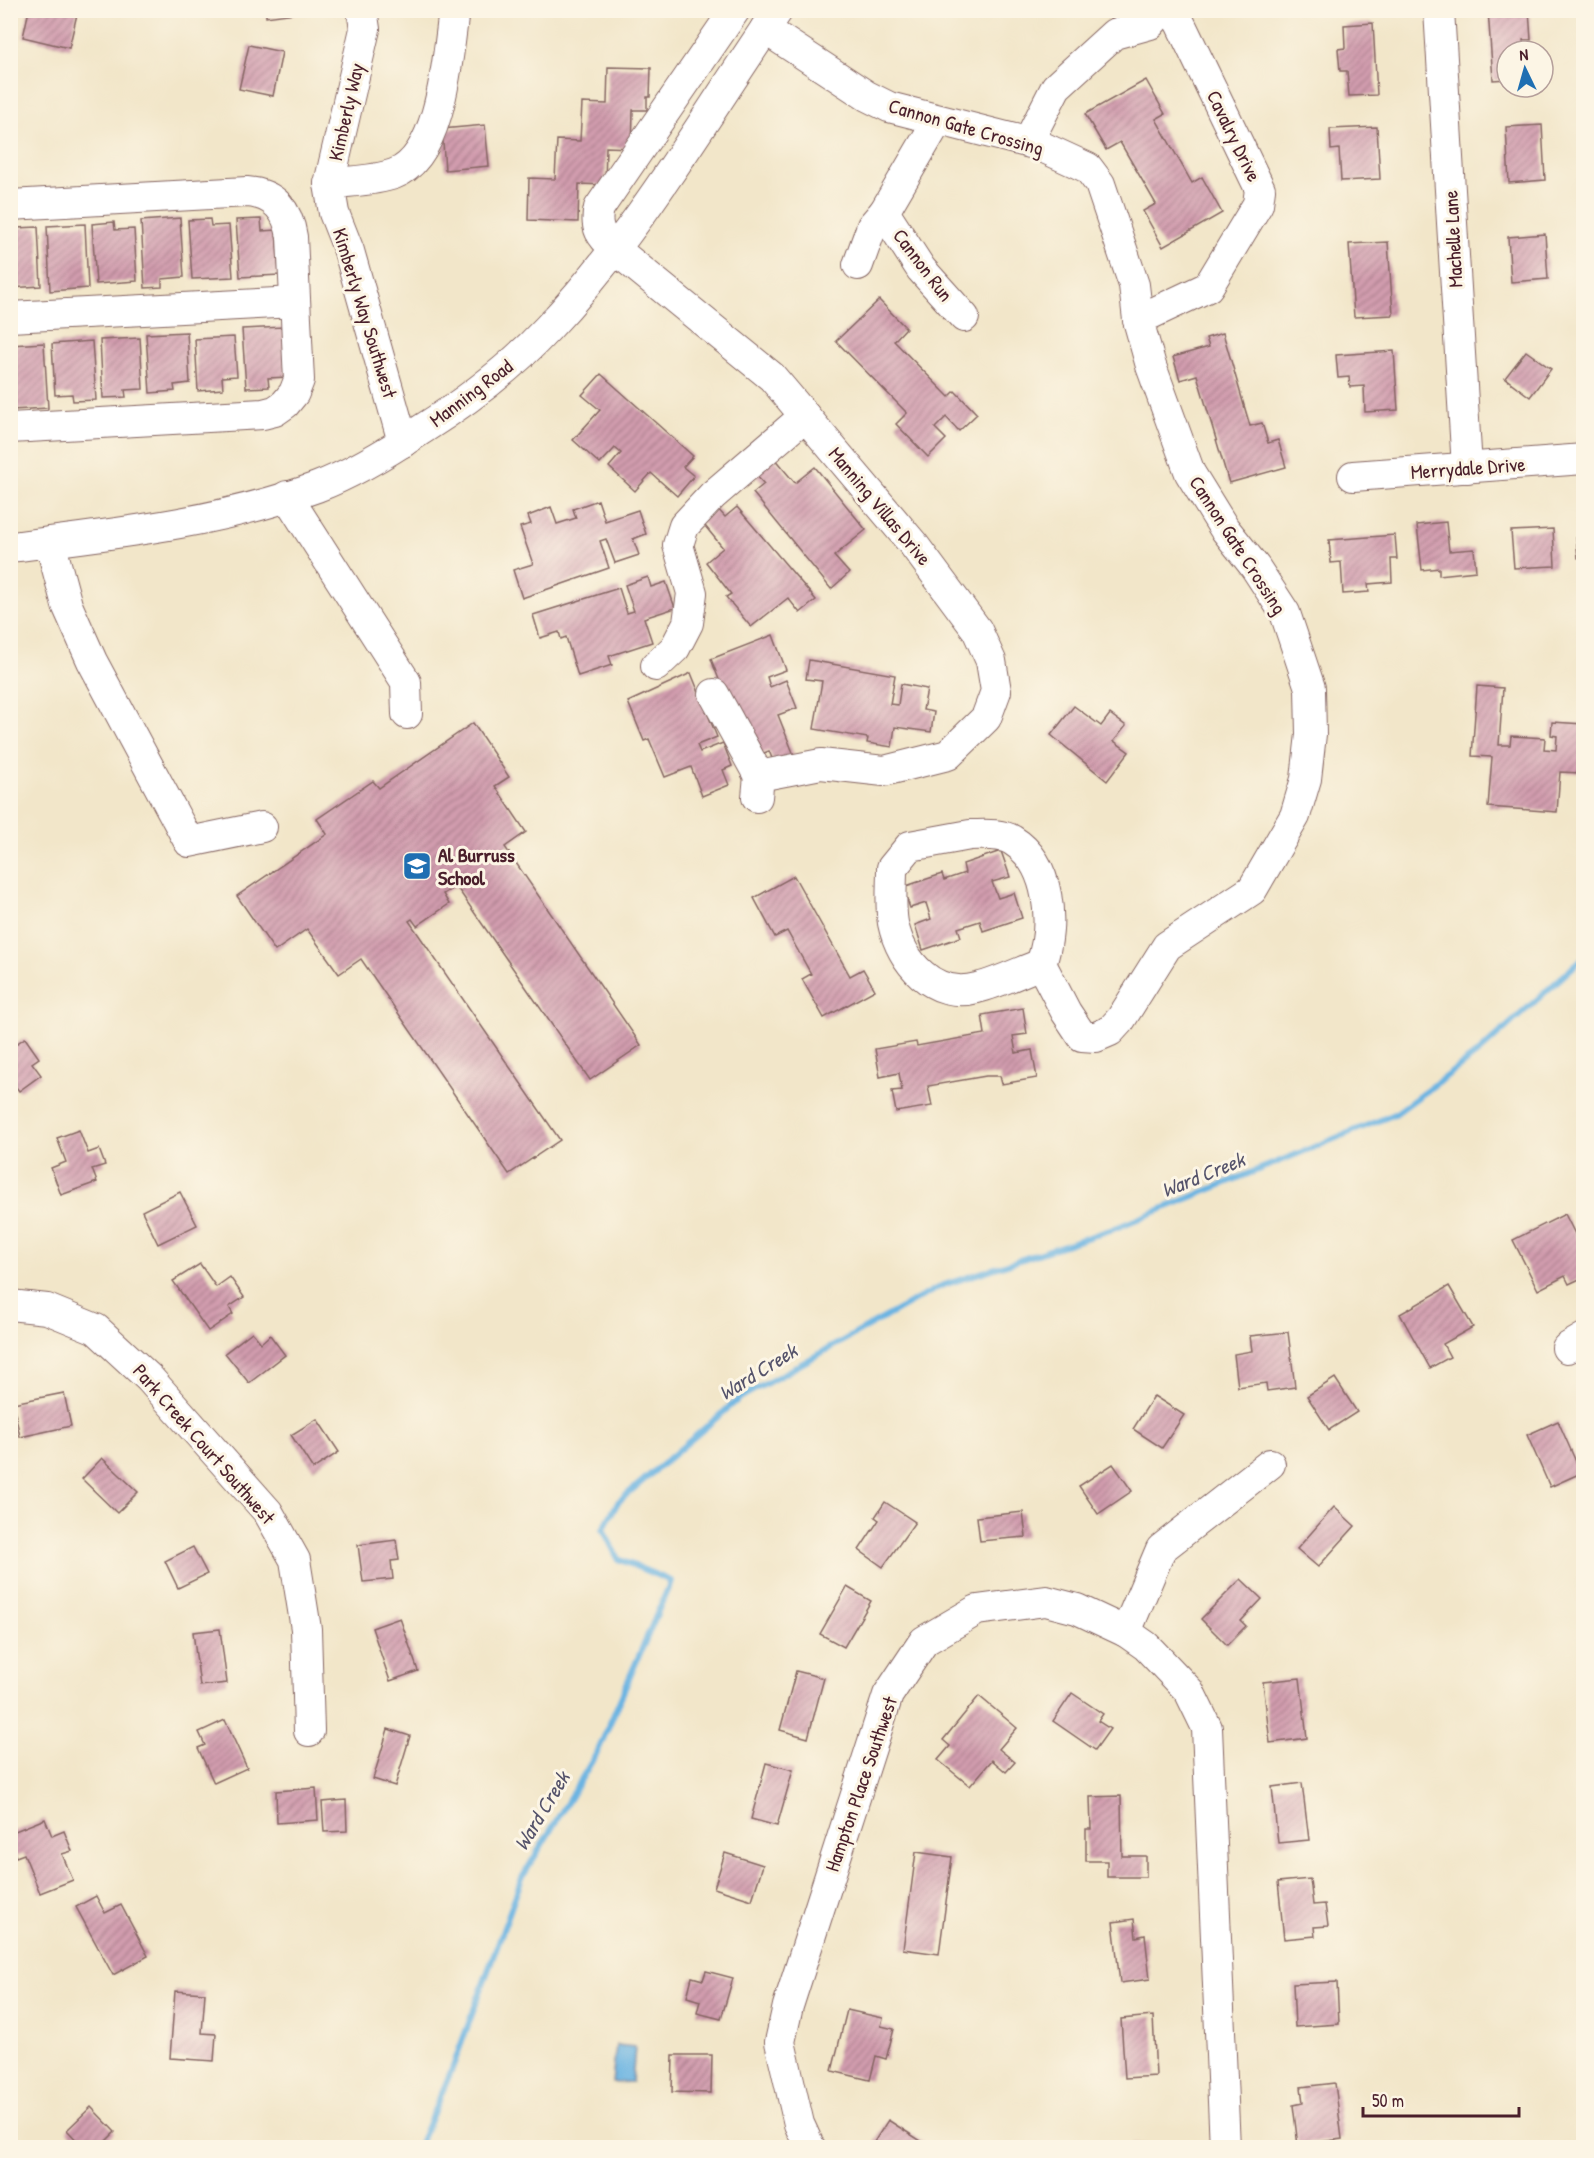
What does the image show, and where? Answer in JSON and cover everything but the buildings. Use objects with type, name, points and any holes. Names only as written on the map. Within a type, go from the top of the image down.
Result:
[{"type":"street","name":"Kimberly Way","points":[[362,10],[365,29],[329,184],[394,174],[417,159],[438,112],[454,10]]},
{"type":"street","name":"Manning Villas Drive","points":[[714,694],[758,786],[821,764],[884,771],[948,755],[986,718],[996,691],[991,661],[977,630],[914,545],[772,377],[616,250],[598,230],[596,220],[599,208],[735,10]]},
{"type":"street","points":[[1028,142],[1056,87],[1114,34],[1150,24],[1162,10]]},
{"type":"street","name":"Cavalry Drive","points":[[1138,320],[1208,287],[1258,204],[1260,189],[1180,23],[1171,10]]},
{"type":"street","name":"Machelle Lane","points":[[1439,10],[1467,468]]},
{"type":"street","name":"Cannon Gate Crossing","points":[[771,20],[867,96],[909,114],[1028,142],[1088,168],[1100,184],[1134,285],[1138,320],[1151,366],[1190,473],[1224,528],[1286,613],[1310,688],[1311,734],[1306,778],[1294,816],[1252,890],[1167,946],[1126,1011],[1110,1031],[1096,1037],[1082,1036],[1066,1012],[1041,964]]},
{"type":"street","name":"Manning Road","points":[[10,548],[222,515],[287,496],[344,476],[403,442],[465,400],[522,354],[580,293],[616,250],[771,20]]},
{"type":"street","points":[[701,59],[730,81]]},
{"type":"street","name":"Cannon Run","points":[[858,265],[863,244],[938,120]]},
{"type":"street","name":"Kimberly Way Southwest","points":[[329,184],[334,213],[349,251],[403,442]]},
{"type":"street","points":[[10,205],[247,192],[260,194],[276,202],[289,219],[299,380],[291,399],[275,411],[10,428]]},
{"type":"street","name":"Cannon Run","points":[[884,212],[921,269],[964,317]]},
{"type":"street","points":[[10,318],[295,302]]},
{"type":"street","points":[[656,666],[675,648],[688,623],[692,593],[678,545],[684,526],[713,495],[805,416]]},
{"type":"street","name":"Merrydale Drive","points":[[1353,476],[1584,459]]},
{"type":"street","points":[[287,496],[406,682],[407,714]]},
{"type":"street","points":[[50,542],[68,605],[92,661],[189,842],[262,827]]},
{"type":"street","points":[[970,835],[1011,839],[1030,857],[1042,879],[1050,926],[1041,964],[975,989],[957,990],[928,982],[918,974],[907,956],[893,924],[892,868],[910,846],[970,835]]},
{"type":"street","name":"Park Creek Court Southwest","points":[[10,1305],[47,1309],[96,1329],[149,1378],[268,1512],[295,1560],[306,1629],[309,1731]]},
{"type":"street","points":[[1126,1632],[1161,1549],[1270,1464]]},
{"type":"street","name":"Hampton Place Southwest","points":[[810,2148],[799,2124],[780,2042],[788,2006],[888,1695],[924,1641],[978,1610],[1046,1601],[1077,1609],[1126,1632],[1146,1646],[1189,1691],[1207,1728],[1225,2148]]},
{"type":"water","points":[[616,2045],[635,2047],[632,2082],[612,2083]]},
{"type":"waterway","name":"Ward Creek","points":[[418,2148],[452,2069],[522,1878],[598,1751],[671,1581],[618,1559],[603,1529],[618,1502],[740,1398],[941,1286],[1113,1229],[1395,1114],[1479,1052],[1584,957]]},
{"type":"place","name":"Al Burruss School","points":[[417,866]]}]
